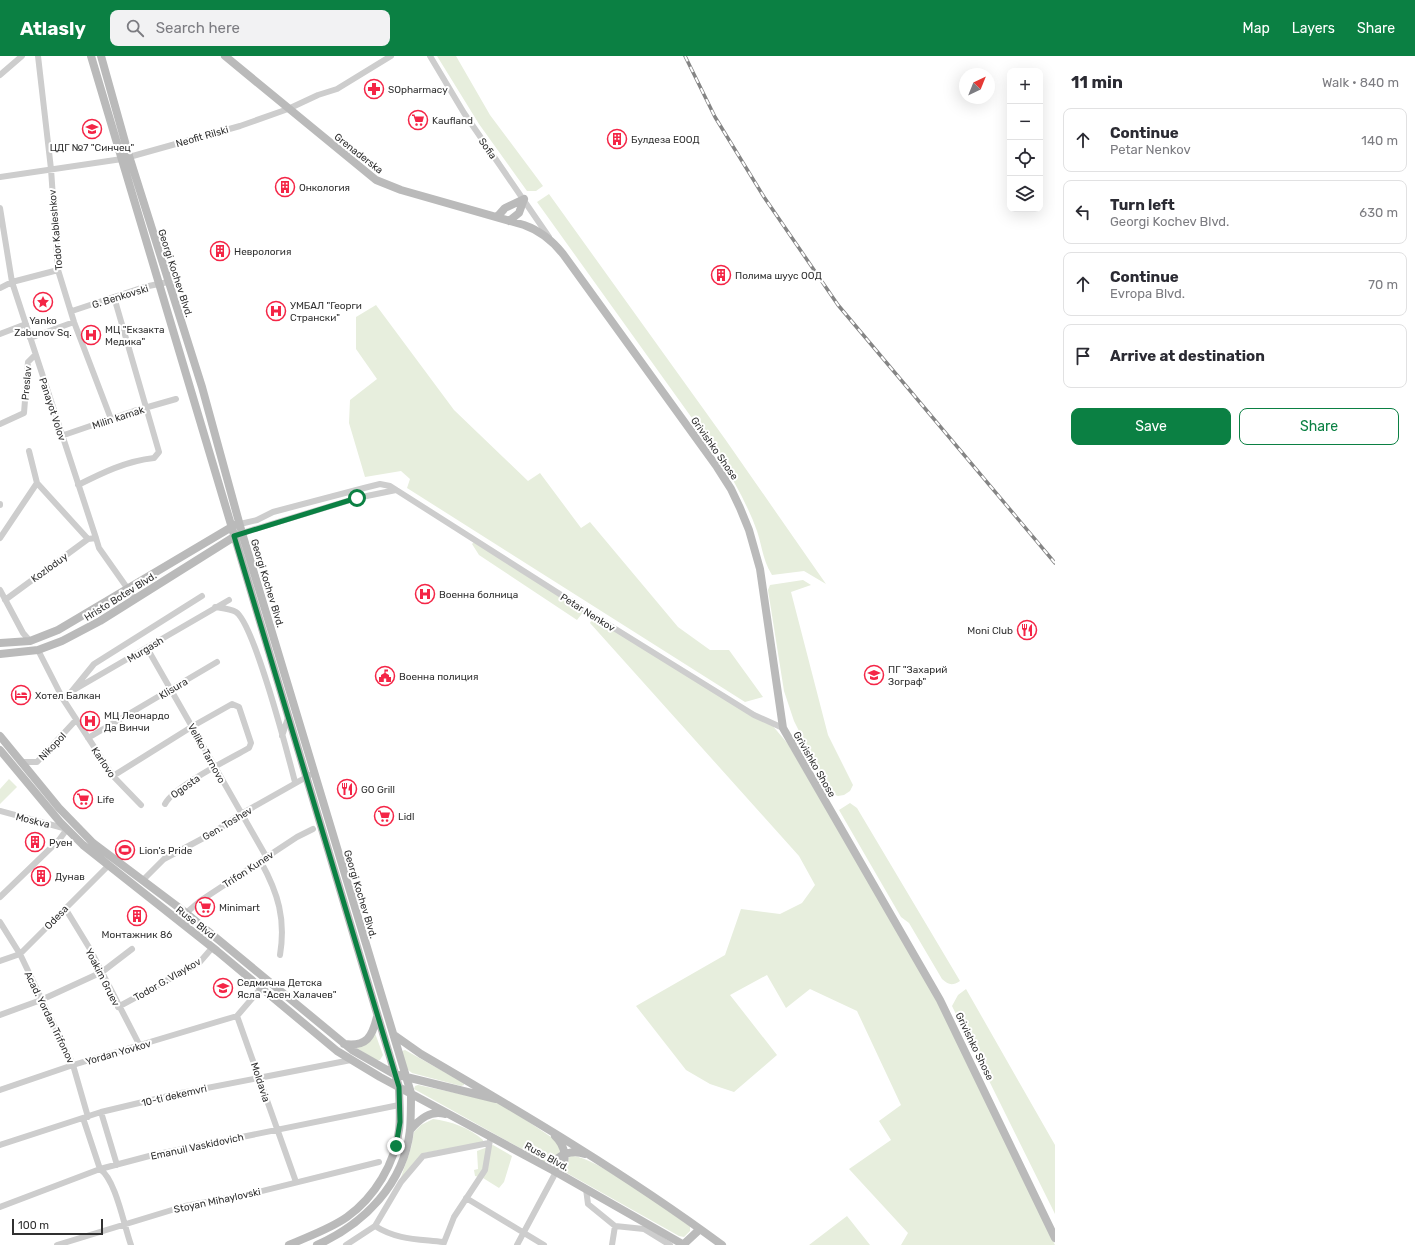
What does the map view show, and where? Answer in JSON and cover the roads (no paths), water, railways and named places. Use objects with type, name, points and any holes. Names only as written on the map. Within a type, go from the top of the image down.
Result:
[{"type":"main road","name":"Georgi Kochev Blvd.","points":[[91,56],[125,157],[164,283],[231,527],[399,1087],[399,1131],[394,1152],[384,1175],[368,1198],[354,1211],[338,1222],[290,1245]]},
{"type":"main road","name":"Georgi Kochev Blvd.","points":[[101,56],[125,157]]},
{"type":"main road","name":"Grenaderska","points":[[225,56],[288,110],[376,180],[401,190],[532,228],[549,238]]},
{"type":"main road","points":[[497,217],[505,208],[524,199]]},
{"type":"main road","points":[[509,221],[519,213],[524,199]]},
{"type":"main road","name":"Grivishko Shose","points":[[549,238],[563,254],[731,489],[749,530],[760,569],[783,728],[940,1000],[1055,1238]]},
{"type":"main road","name":"Georgi Kochev Blvd.","points":[[164,283],[202,387],[242,533],[411,1093],[410,1130],[401,1163],[388,1187],[365,1216],[350,1228],[317,1245]]},
{"type":"main road","name":"Hristo Botev Blvd.","points":[[0,643],[30,641],[58,630],[231,527],[240,524]]},
{"type":"main road","name":"Hristo Botev Blvd.","points":[[0,654],[38,650],[62,641],[100,621],[234,536],[242,533]]},
{"type":"main road","name":"Ruse Blvd","points":[[0,736],[22,762],[56,810],[67,829],[108,866],[351,1060],[399,1087]]},
{"type":"main road","name":"Ruse Blvd","points":[[0,750],[56,810],[93,843],[186,914],[344,1044],[360,1056],[394,1074]]},
{"type":"main road","points":[[344,1044],[356,1045],[367,1039],[373,1031],[377,1016]]},
{"type":"main road","points":[[393,1034],[421,1054],[599,1160],[722,1245]]},
{"type":"main road","points":[[394,1074],[496,1099]]},
{"type":"main road","name":"Ruse Blvd.","points":[[399,1087],[452,1115],[490,1140],[556,1172],[684,1245]]},
{"type":"main road","points":[[410,1130],[417,1122],[431,1114],[441,1112],[452,1115]]},
{"type":"main road","points":[[544,1126],[560,1140],[564,1154]]},
{"type":"main road","points":[[556,1172],[553,1167],[553,1163],[564,1154],[581,1153],[599,1160]]},
{"type":"main road","points":[[684,1245],[700,1229]]},
{"type":"street","points":[[0,75],[22,56]]},
{"type":"street","name":"Todor Kableshkov","points":[[38,56],[51,168],[58,270],[72,311],[74,322],[111,419]]},
{"type":"street","name":"Neofit Rilski","points":[[0,177],[125,157],[240,126],[288,110],[318,95],[337,89],[391,56]]},
{"type":"street","name":"Sofia","points":[[430,56],[464,113],[524,199],[549,238]]},
{"type":"street","name":"Panayot Volov","points":[[0,208],[12,282],[61,436],[99,548],[135,599]]},
{"type":"street","points":[[0,288],[12,282],[58,270]]},
{"type":"street","name":"G. Benkovski","points":[[72,311],[144,287],[164,283]]},
{"type":"street","points":[[78,485],[106,471],[141,459],[154,458],[159,452],[114,297]]},
{"type":"street","points":[[30,338],[74,322]]},
{"type":"street","points":[[0,334],[26,324]]},
{"type":"street","name":"Preslav","points":[[1,423],[24,413],[26,369],[28,362],[35,355]]},
{"type":"street","name":"Milin kamak","points":[[61,436],[147,407],[176,399]]},
{"type":"street","points":[[29,451],[37,483],[88,539]]},
{"type":"street","points":[[0,538],[37,483]]},
{"type":"street","name":"Petar Nenkov","points":[[240,524],[257,520],[273,512],[380,484],[396,490],[562,596],[754,715],[783,728]]},
{"type":"street","points":[[242,533],[357,498],[396,490]]},
{"type":"street","name":"Kozloduy","points":[[5,600],[88,539],[96,538]]},
{"type":"street","points":[[0,590],[23,633],[30,641]]},
{"type":"street","points":[[72,691],[94,664],[202,596]]},
{"type":"street","name":"Murgash","points":[[63,699],[72,691],[229,600]]},
{"type":"street","points":[[215,607],[236,612],[244,621],[264,676],[296,782]]},
{"type":"street","name":"Veliko Tarnovo","points":[[147,648],[267,858]]},
{"type":"street","name":"Karlovo","points":[[38,650],[63,699],[113,776],[141,805]]},
{"type":"street","name":"Klisura","points":[[88,738],[217,662]]},
{"type":"street","name":"Ogosta","points":[[165,804],[172,795],[214,766],[249,748],[251,743],[239,707],[232,704],[192,726]]},
{"type":"street","points":[[282,736],[288,718]]},
{"type":"street","name":"Nikopol","points":[[22,762],[37,762],[76,720]]},
{"type":"street","points":[[113,776],[192,726]]},
{"type":"street","name":"Gen. Toshev","points":[[143,880],[164,859],[211,834],[241,814],[305,776],[315,773]]},
{"type":"street","points":[[43,822],[56,810]]},
{"type":"street","name":"Moskva","points":[[1,813],[67,829]]},
{"type":"street","points":[[0,898],[58,840],[67,829]]},
{"type":"street","name":"Trifon Kunev","points":[[186,914],[200,902],[298,837],[313,829]]},
{"type":"street","points":[[261,862],[276,892],[281,910],[283,927],[280,955]]},
{"type":"street","name":"Odesa","points":[[0,961],[20,954],[108,866]]},
{"type":"street","name":"Yoakim Gruev","points":[[65,908],[102,972],[118,1007],[140,1046]]},
{"type":"street","name":"Acad. Yordan Trifonov","points":[[0,922],[20,954],[73,1065],[85,1118],[100,1169],[106,1173],[112,1184],[130,1245]]},
{"type":"street","name":"Todor G. Vlaykov","points":[[118,1007],[170,977],[199,963],[212,948]]},
{"type":"street","points":[[0,1015],[41,1000],[102,972],[132,949]]},
{"type":"street","points":[[237,1016],[260,988]]},
{"type":"street","name":"Yordan Yovkov","points":[[0,1090],[73,1065],[237,1016]]},
{"type":"street","name":"Moldavia","points":[[237,1016],[260,1077],[276,1129],[296,1182]]},
{"type":"street","name":"10-ti dekemvri","points":[[0,1145],[102,1112],[260,1077],[351,1060]]},
{"type":"street","name":"Emanuil Vaskidovich","points":[[0,1207],[100,1169],[117,1166],[153,1155],[400,1105]]},
{"type":"street","points":[[102,1112],[117,1166]]},
{"type":"street","points":[[346,1245],[375,1226],[401,1182],[423,1156],[490,1140],[485,1170],[454,1217],[443,1244],[403,1238],[388,1234],[375,1226]]},
{"type":"street","name":"Stoyan Mihaylovski","points":[[57,1245],[124,1223],[185,1206],[250,1194],[379,1162]]},
{"type":"street","points":[[517,1245],[556,1172]]},
{"type":"street","points":[[586,1189],[588,1204],[608,1218],[615,1226],[644,1230],[670,1245]]},
{"type":"street","points":[[466,1198],[544,1245]]},
{"type":"street","points":[[612,1245],[615,1226]]},
{"type":"railway","points":[[685,56],[715,117],[764,197],[838,305],[1055,563]]},
{"type":"place","name":"SOpharmacy","points":[[374,89]]},
{"type":"place","name":"Kaufland","points":[[418,120]]},
{"type":"place","name":"ЦДГ №7 \"Синчец\"","points":[[92,129]]},
{"type":"place","name":"Булдеза ЕООД","points":[[617,139]]},
{"type":"place","name":"Онкология","points":[[285,187]]},
{"type":"place","name":"Неврология","points":[[220,251]]},
{"type":"place","name":"Полима шуус ООД","points":[[721,275]]},
{"type":"place","name":"Yanko Zabunov Sq.","points":[[43,302]]},
{"type":"place","name":"УМБАЛ \"Георги Странски\"","points":[[276,311]]},
{"type":"place","name":"МЦ \"Екзакта Медика\"","points":[[91,335]]},
{"type":"place","name":"Военна болница","points":[[425,594]]},
{"type":"place","name":"Moni Club","points":[[1027,630]]},
{"type":"place","name":"ПГ \"Захарий Зограф\"","points":[[874,675]]},
{"type":"place","name":"Военна полиция","points":[[385,676]]},
{"type":"place","name":"Хотел Балкан","points":[[21,695]]},
{"type":"place","name":"МЦ Леонардо Да Винчи","points":[[90,721]]},
{"type":"place","name":"GO Grill","points":[[347,789]]},
{"type":"place","name":"Life","points":[[83,799]]},
{"type":"place","name":"Lidl","points":[[384,816]]},
{"type":"place","name":"Руен","points":[[35,842]]},
{"type":"place","name":"Lion's Pride","points":[[125,850]]},
{"type":"place","name":"Дунав","points":[[41,876]]},
{"type":"place","name":"Minimart","points":[[205,907]]},
{"type":"place","name":"Монтажник 86","points":[[137,916]]},
{"type":"place","name":"Седмична Детска Ясла \"Асен Халачев\"","points":[[223,988]]}]
